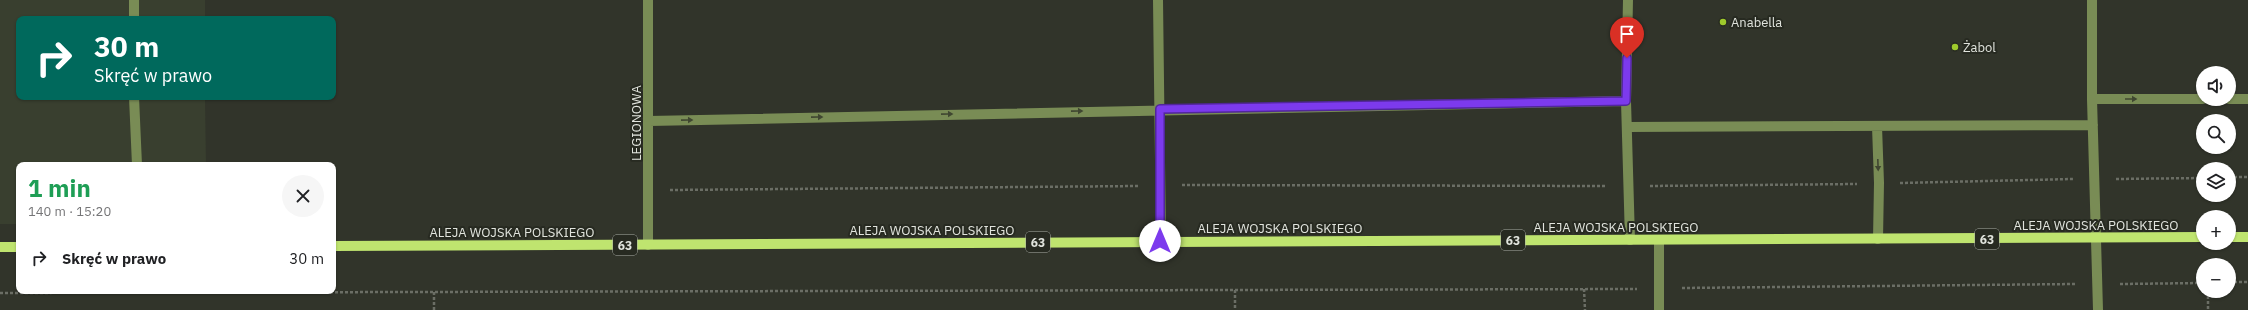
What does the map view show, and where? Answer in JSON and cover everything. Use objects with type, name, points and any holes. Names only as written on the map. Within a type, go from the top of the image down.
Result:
[{"type":"main road","name":"ALEJA WOJSKA POLSKIEGO","points":[[336,246],[2196,237]]},
{"type":"main road","points":[[2236,237],[2248,237]]},
{"type":"main road","points":[[0,247],[16,247]]},
{"type":"street","points":[[134,0],[134,16]]},
{"type":"street","name":"LEGIONOWA","points":[[648,0],[648,245]]},
{"type":"street","points":[[1158,0],[1160,241]]},
{"type":"street","points":[[1628,0],[1626,101],[1630,240]]},
{"type":"street","points":[[2092,0],[2092,99],[2094,125],[2098,310]]},
{"type":"street","points":[[2092,99],[2196,99]]},
{"type":"street","points":[[2236,99],[2248,99]]},
{"type":"street","points":[[134,100],[137,162]]},
{"type":"street","points":[[648,121],[1160,109],[1626,101]]},
{"type":"street","points":[[1627,127],[2094,125]]},
{"type":"street","points":[[1877,126],[1879,183],[1878,239]]},
{"type":"street","points":[[1659,240],[1659,310]]},
{"type":"path","points":[[2236,177],[2248,177]]},
{"type":"path","points":[[649,190],[1160,185],[1629,187],[2196,178]]},
{"type":"path","points":[[2236,282],[2248,282]]},
{"type":"path","points":[[336,292],[1659,289],[2196,283]]},
{"type":"path","points":[[1584,289],[1585,310]]},
{"type":"path","points":[[1235,290],[1235,310]]},
{"type":"path","points":[[434,292],[434,310]]},
{"type":"path","points":[[0,293],[16,293]]},
{"type":"path","points":[[2208,298],[2208,310]]},
{"type":"shaded area","points":[[0,0],[205,0],[205,16],[16,16],[16,100],[205,100],[206,162],[16,162],[16,224],[0,224]]},
{"type":"place","name":"Anabella","points":[[1723,22]]},
{"type":"place","name":"Żabol","points":[[1955,47]]},
{"type":"route","points":[[1160,241],[1160,109],[1626,101],[1627,58]]}]
